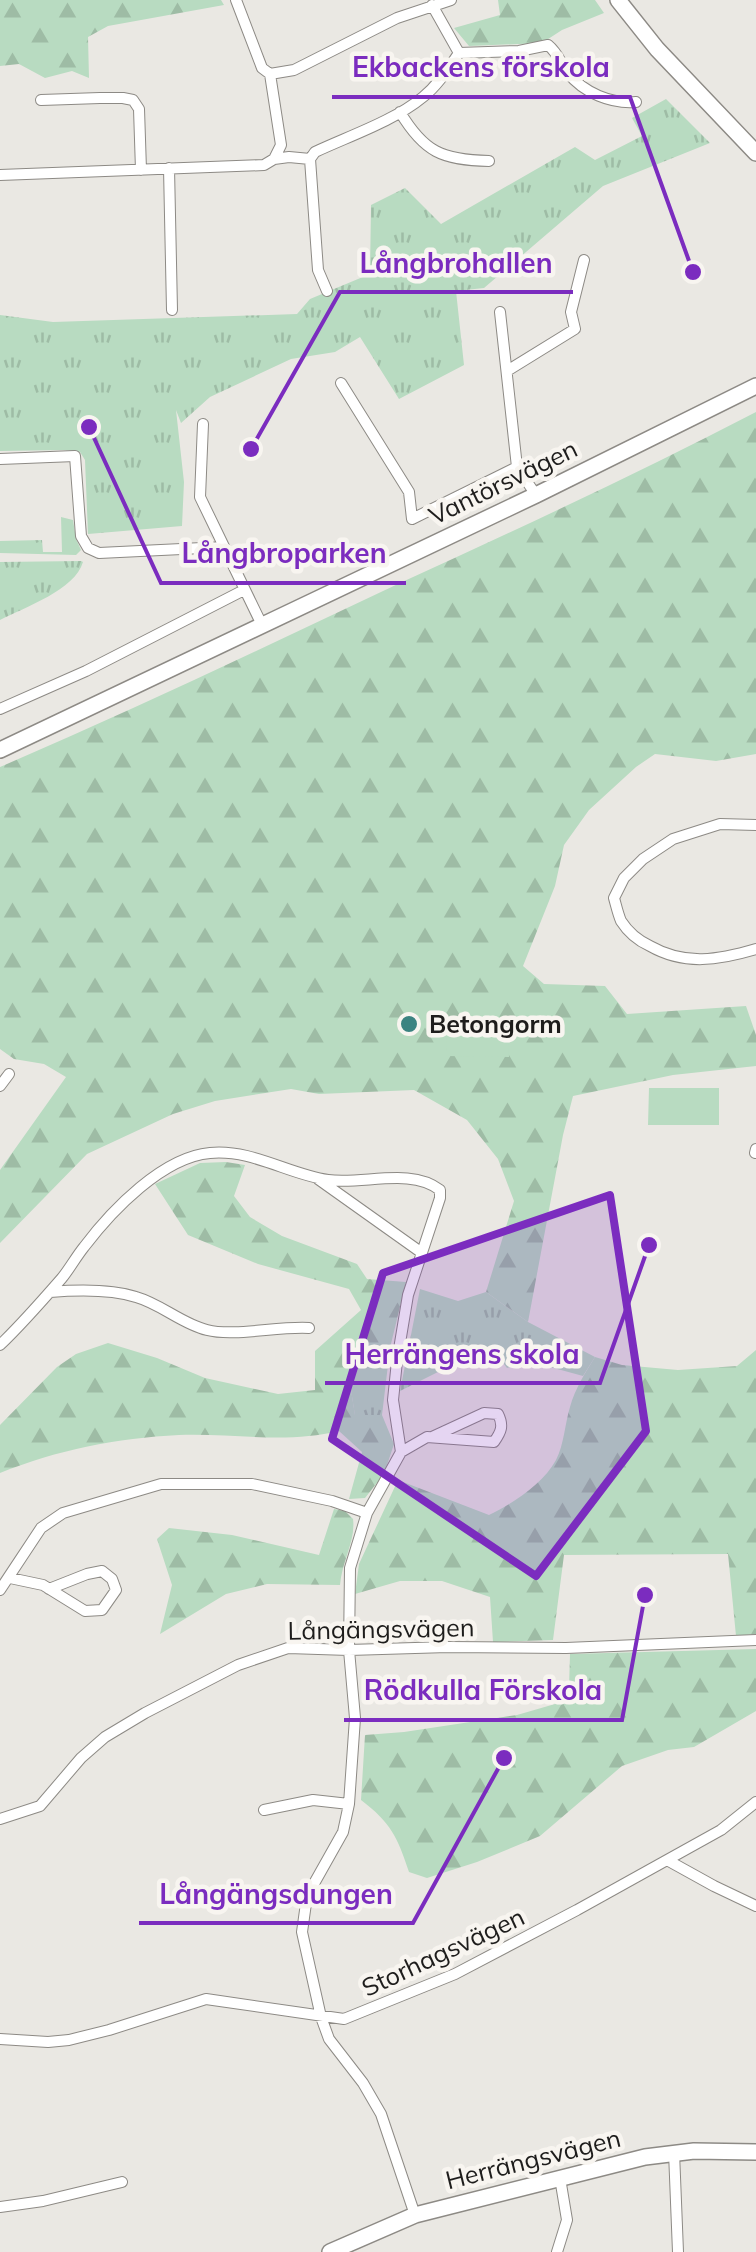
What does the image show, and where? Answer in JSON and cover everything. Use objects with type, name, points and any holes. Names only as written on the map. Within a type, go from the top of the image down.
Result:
[{"type":"street","points":[[236,0],[262,68],[270,74],[281,145],[274,159]]},
{"type":"street","points":[[270,74],[294,70],[397,18],[451,0]]},
{"type":"street","points":[[618,0],[657,50],[756,153]]},
{"type":"street","points":[[432,5],[458,53]]},
{"type":"street","points":[[458,53],[548,46],[555,50],[572,78],[596,95],[624,103],[636,102]]},
{"type":"street","points":[[327,291],[318,270],[310,160],[315,152],[422,98],[436,86],[458,53]]},
{"type":"street","points":[[41,100],[133,100],[139,109],[141,170]]},
{"type":"street","points":[[400,112],[424,145],[452,158],[489,161]]},
{"type":"street","points":[[0,176],[264,165],[289,157],[310,160]]},
{"type":"street","points":[[169,168],[172,310]]},
{"type":"street","points":[[507,371],[575,329],[571,312],[584,260]]},
{"type":"street","points":[[500,312],[517,467],[536,495]]},
{"type":"street","points":[[341,384],[409,492],[412,518],[517,467]]},
{"type":"street","name":"Vantörsvägen","points":[[0,750],[756,386]]},
{"type":"street","points":[[203,424],[200,497],[262,625]]},
{"type":"street","points":[[0,459],[76,456],[82,536],[88,548],[100,553],[223,546]]},
{"type":"street","points":[[0,709],[86,671],[244,590]]},
{"type":"street","points":[[756,825],[720,824],[673,839],[643,859],[624,878],[614,898],[620,920],[639,940],[665,954],[695,961],[726,958],[756,949]]},
{"type":"street","points":[[0,1086],[9,1074]]},
{"type":"street","points":[[0,1346],[119,1208],[168,1167],[210,1153],[244,1155],[306,1177],[336,1181],[416,1179],[440,1190],[440,1198],[408,1295],[397,1361],[393,1400],[401,1452]]},
{"type":"street","points":[[318,1178],[422,1253]]},
{"type":"street","points":[[50,1292],[83,1290],[136,1296],[207,1330],[309,1328]]},
{"type":"street","points":[[415,2215],[381,2114],[330,2039],[302,1932],[307,1896],[343,1832],[349,1804],[355,1718],[349,1650],[350,1568],[367,1512],[401,1452],[427,1437],[494,1442],[502,1431],[501,1420],[498,1414],[484,1413],[432,1437]]},
{"type":"street","points":[[0,1590],[41,1528],[63,1513],[161,1484],[252,1484],[332,1500],[367,1512]]},
{"type":"street","points":[[10,1578],[49,1588],[84,1612],[102,1610],[116,1590],[112,1579],[102,1571],[49,1588]]},
{"type":"street","name":"Långängsvägen","points":[[0,1819],[40,1806],[81,1758],[105,1737],[145,1713],[238,1665],[288,1648],[566,1648],[756,1640]]},
{"type":"street","points":[[264,1810],[312,1800],[349,1804]]},
{"type":"street","name":"Storhagsvägen","points":[[0,2040],[68,2040],[206,2000],[344,2019],[455,1974],[721,1830],[756,1802]]},
{"type":"street","points":[[667,1860],[756,1906]]},
{"type":"street","points":[[674,2152],[678,2252]]},
{"type":"street","name":"Herrängsvägen","points":[[330,2252],[415,2215],[645,2157],[674,2152],[756,2152]]},
{"type":"street","points":[[558,2252],[567,2220],[560,2178]]},
{"type":"street","points":[[0,2208],[43,2202],[122,2182]]},
{"type":"highlighted area","points":[[610,1195],[646,1431],[536,1576],[332,1439],[383,1273]]},
{"type":"green space","points":[[0,0],[221,0],[224,5],[108,26],[88,37],[89,78],[72,71],[45,78],[19,64],[0,66]]},
{"type":"green space","points":[[498,0],[595,0],[604,13],[542,43],[469,46],[454,28],[500,15]]},
{"type":"green space","points":[[666,99],[710,143],[603,186],[484,288],[456,291],[464,365],[399,399],[360,337],[335,352],[291,359],[210,397],[181,423],[176,410],[184,482],[182,526],[88,534],[85,460],[80,452],[0,451],[0,315],[53,322],[297,314],[310,299],[370,274],[371,205],[405,188],[441,224],[575,147],[595,160],[642,136],[632,118]]},
{"type":"green space","points":[[756,412],[756,754],[716,761],[655,754],[636,767],[589,810],[564,845],[555,886],[523,966],[544,984],[605,986],[627,1014],[746,1006],[756,1035],[756,1066],[673,1075],[573,1096],[528,1322],[486,1292],[514,1201],[498,1159],[467,1120],[414,1090],[319,1094],[291,1089],[215,1101],[173,1114],[87,1154],[0,1243],[0,1170],[66,1077],[44,1064],[14,1059],[0,1049],[0,767],[535,521]]},
{"type":"green space","points":[[61,517],[73,520],[81,550],[76,555],[0,553],[0,541],[42,540],[43,552],[62,552]]},
{"type":"green space","points":[[0,562],[83,562],[60,589],[0,620]]},
{"type":"green space","points":[[508,1016],[509,1057],[447,1056],[446,1022]]},
{"type":"green space","points":[[649,1088],[719,1088],[719,1125],[648,1125]]},
{"type":"green space","points":[[200,1163],[245,1165],[234,1196],[250,1217],[282,1236],[357,1264],[367,1279],[406,1282],[390,1348],[356,1357],[351,1390],[355,1415],[382,1415],[394,1444],[384,1474],[365,1498],[349,1499],[362,1452],[339,1431],[300,1437],[179,1435],[133,1439],[88,1446],[0,1473],[0,1425],[57,1367],[76,1354],[108,1343],[205,1378],[278,1394],[315,1390],[315,1351],[361,1310],[349,1289],[258,1264],[188,1235],[155,1184]]},
{"type":"green space","points":[[420,1289],[458,1301],[486,1292],[528,1322],[595,1357],[583,1376],[528,1361],[507,1368],[490,1346],[400,1391]]},
{"type":"green space","points":[[390,1348],[382,1415],[355,1416],[351,1390],[356,1357]]},
{"type":"green space","points":[[756,1350],[756,1634],[736,1636],[728,1554],[564,1555],[553,1640],[493,1642],[490,1597],[442,1581],[400,1581],[355,1594],[359,1564],[398,1480],[489,1515],[507,1505],[535,1485],[556,1460],[572,1400],[595,1357],[622,1365],[678,1370],[737,1366]]},
{"type":"green space","points":[[334,1509],[345,1511],[353,1519],[353,1535],[340,1585],[267,1584],[226,1594],[160,1634],[172,1585],[157,1539],[169,1528],[232,1535],[319,1555]]},
{"type":"green space","points":[[756,1649],[756,1711],[694,1747],[668,1750],[622,1766],[540,1836],[477,1862],[427,1878],[409,1872],[392,1831],[361,1800],[365,1735],[517,1715],[555,1704],[569,1688],[570,1654]]},
{"type":"place","name":"Ekbackens förskola","points":[[693,272]]},
{"type":"place","name":"Långbroparken","points":[[89,427]]},
{"type":"place","name":"Långbrohallen","points":[[251,449]]},
{"type":"place","name":"Betongorm","points":[[409,1024]]},
{"type":"place","name":"Herrängens skola","points":[[649,1245]]},
{"type":"place","name":"Rödkulla Förskola","points":[[645,1595]]},
{"type":"place","name":"Långängsdungen","points":[[504,1758]]}]
